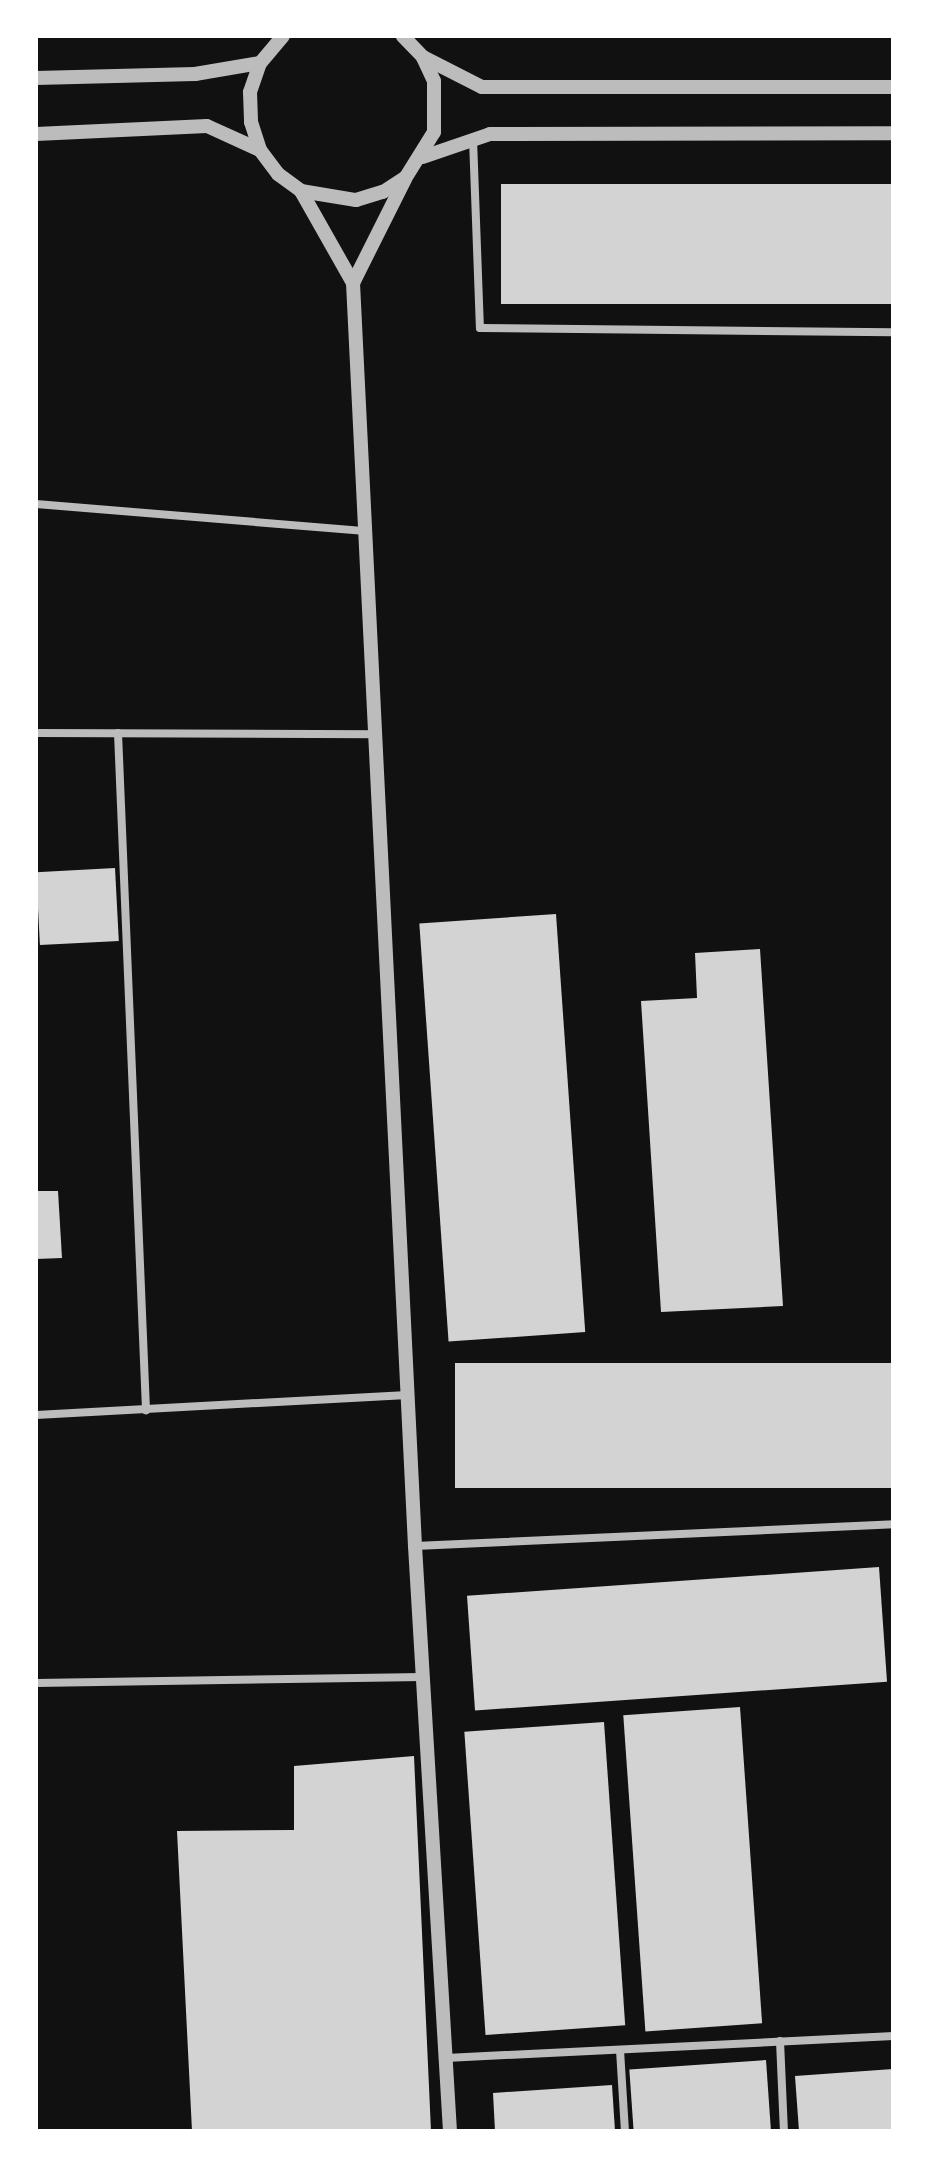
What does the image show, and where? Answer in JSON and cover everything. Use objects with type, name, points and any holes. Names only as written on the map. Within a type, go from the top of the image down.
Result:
[{"type":"street","points":[[283,36],[260,63],[250,92],[251,122],[260,150],[278,174],[301,191],[353,283],[407,1395],[450,2131]]},
{"type":"street","points":[[403,36],[482,87],[893,87]]},
{"type":"street","points":[[353,283],[406,177],[423,157],[438,107],[416,46]]},
{"type":"street","points":[[36,78],[195,74],[260,63]]},
{"type":"street","points":[[36,134],[207,126],[260,150]]},
{"type":"street","points":[[423,157],[490,134],[893,133]]},
{"type":"street","points":[[473,139],[480,328],[893,332]]},
{"type":"street","points":[[301,191],[356,200],[383,192],[406,177]]},
{"type":"street","points":[[36,504],[366,531]]},
{"type":"street","points":[[36,733],[375,734]]},
{"type":"street","points":[[118,733],[146,1410]]},
{"type":"street","points":[[36,1415],[407,1395]]},
{"type":"street","points":[[415,1546],[893,1524]]},
{"type":"street","points":[[36,1683],[423,1677]]},
{"type":"street","points":[[446,2058],[893,2036]]},
{"type":"street","points":[[780,2041],[784,2131]]},
{"type":"street","points":[[620,2050],[625,2131]]},
{"type":"building","points":[[501,184],[893,184],[893,304],[501,304]]},
{"type":"building","points":[[115,868],[119,941],[40,945],[36,872]]},
{"type":"building","points":[[556,914],[585,1332],[449,1342],[419,924]]},
{"type":"building","points":[[760,949],[783,1306],[661,1312],[641,1001],[697,998],[695,953]]},
{"type":"building","points":[[36,1191],[58,1191],[62,1258],[36,1259]]},
{"type":"building","points":[[455,1363],[893,1363],[893,1488],[455,1488]]},
{"type":"building","points":[[879,1567],[887,1682],[475,1711],[467,1596]]},
{"type":"building","points":[[740,1707],[762,2023],[645,2031],[623,1715]]},
{"type":"building","points":[[604,1722],[625,2025],[486,2035],[464,1732]]},
{"type":"building","points":[[414,1756],[431,2131],[192,2131],[177,1831],[294,1830],[294,1766]]},
{"type":"building","points":[[766,2060],[771,2131],[634,2131],[629,2070]]},
{"type":"building","points":[[893,2069],[893,2131],[799,2131],[795,2076]]},
{"type":"building","points":[[612,2085],[615,2131],[495,2131],[493,2093]]}]
